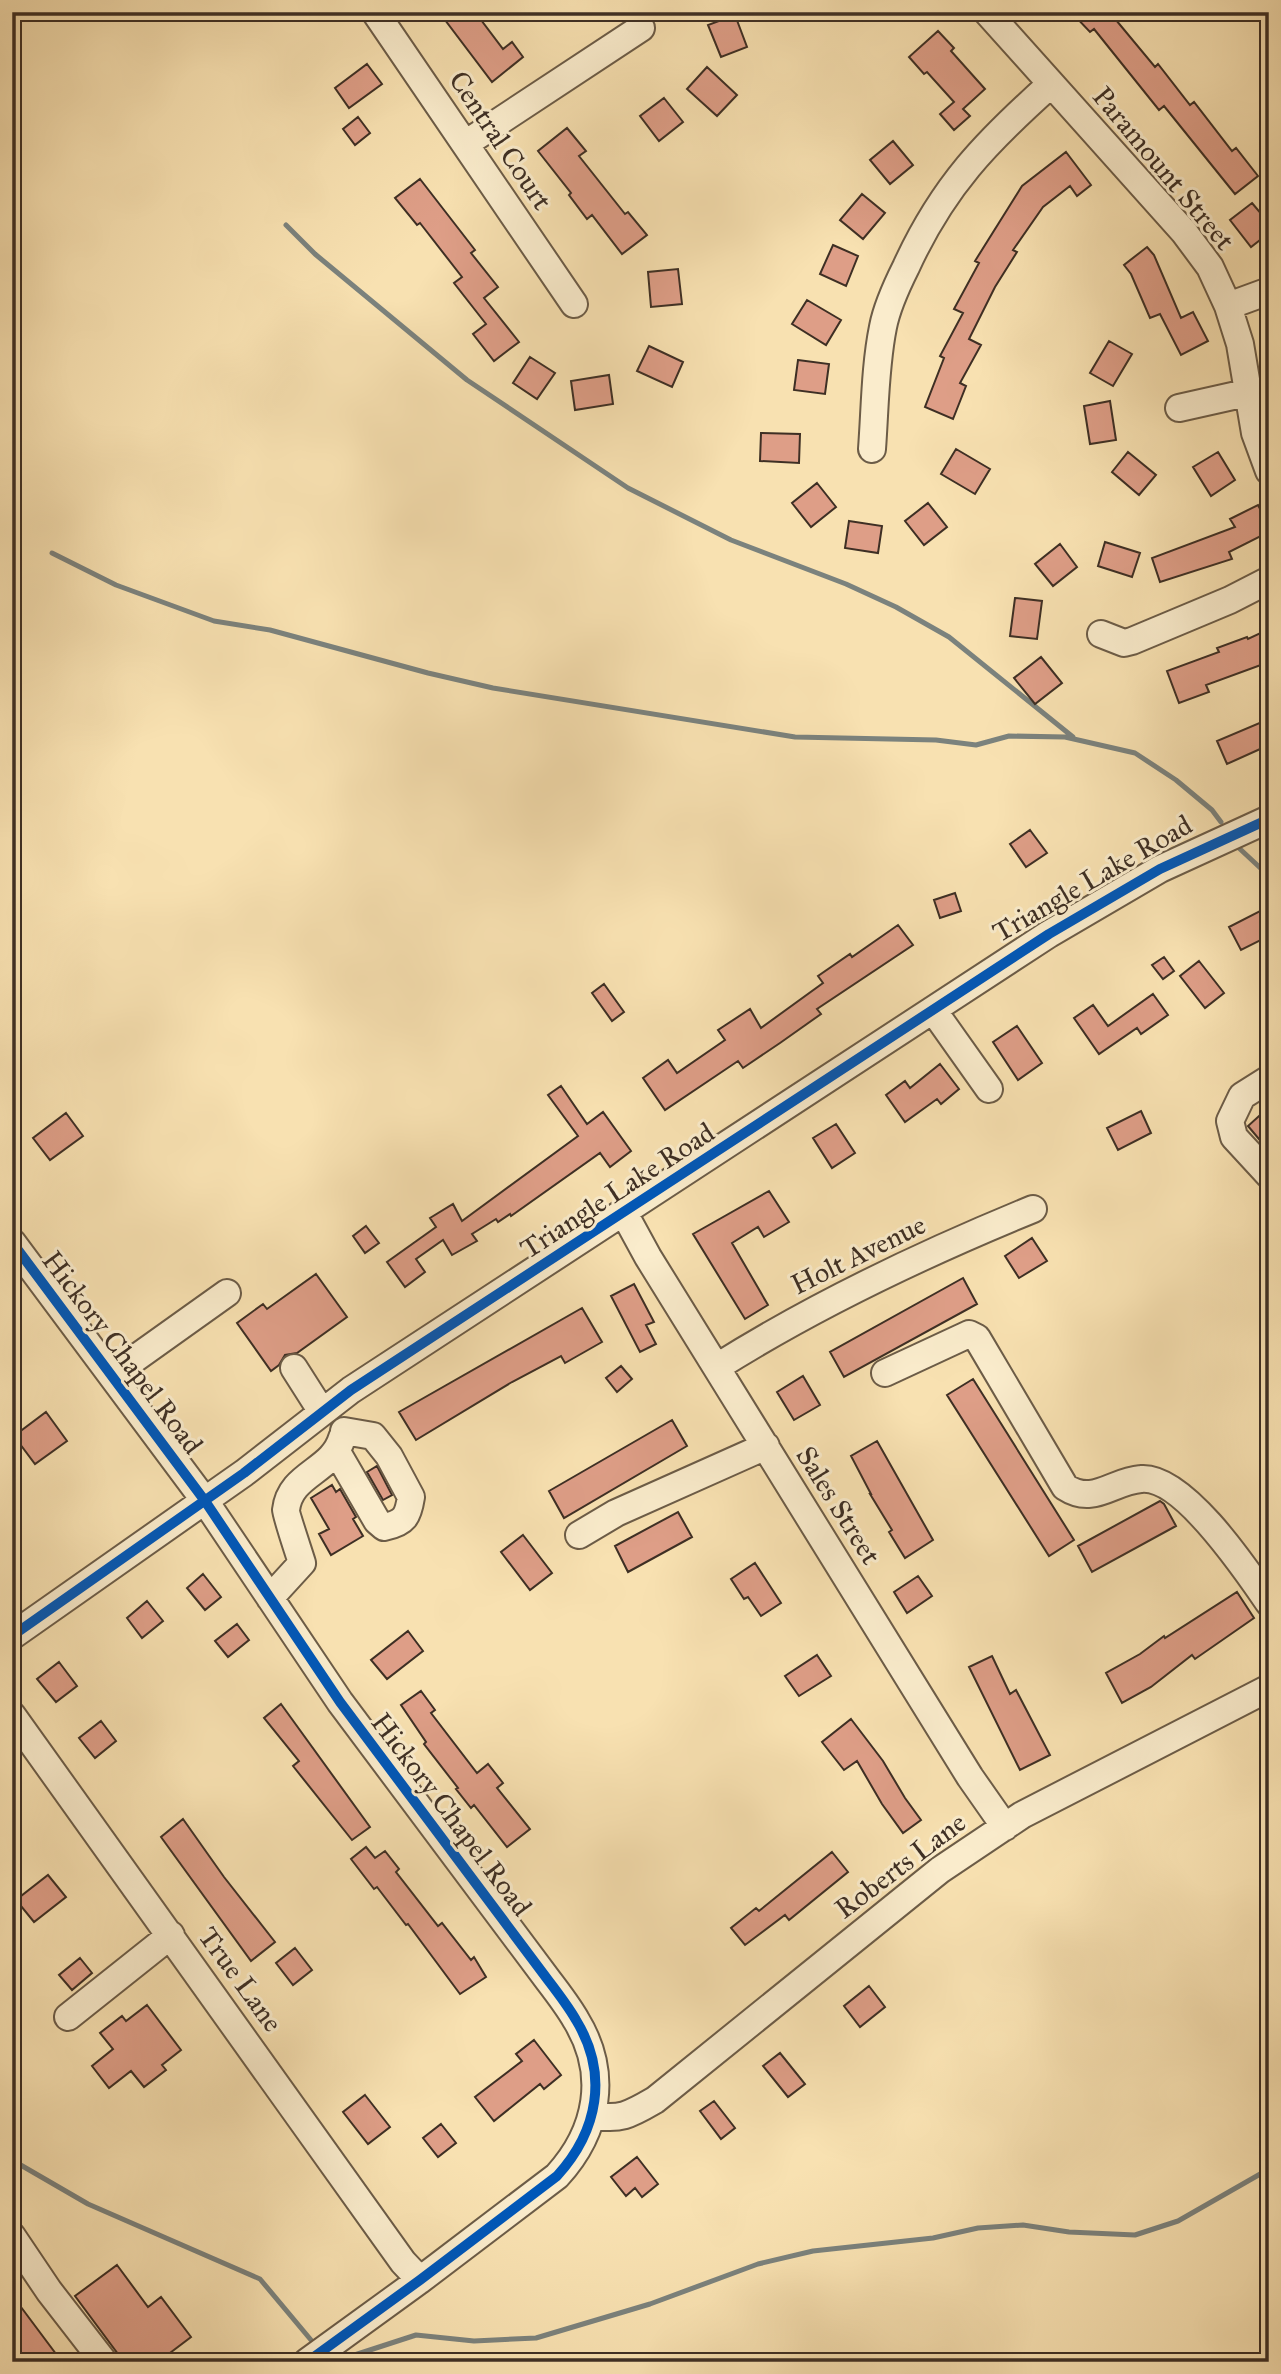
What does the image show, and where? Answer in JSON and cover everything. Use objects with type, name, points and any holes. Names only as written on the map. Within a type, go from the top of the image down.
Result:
[{"type":"street","name":"Central Court","points":[[375,12],[574,304]]},
{"type":"street","name":"Paramount Street","points":[[986,12],[1190,240],[1210,268],[1228,306],[1240,344],[1255,433],[1269,471]]},
{"type":"street","points":[[465,144],[641,28]]},
{"type":"street","points":[[872,449],[883,325],[919,237],[968,164],[1000,129],[1051,84]]},
{"type":"street","points":[[1228,306],[1269,291]]},
{"type":"street","points":[[1179,408],[1247,393]]},
{"type":"street","points":[[1101,634],[1124,643],[1230,600],[1269,580]]},
{"type":"street","name":"Triangle Lake Road","points":[[12,1636],[205,1501],[351,1390],[1049,934],[1160,869],[1269,819]]},
{"type":"street","points":[[933,1010],[989,1089]]},
{"type":"street","points":[[1269,1079],[1242,1096],[1230,1121],[1234,1136],[1269,1175]]},
{"type":"street","name":"Holt Avenue","points":[[717,1367],[776,1330],[887,1272],[1032,1209]]},
{"type":"street","name":"Sales Street","points":[[624,1213],[648,1257],[970,1777],[1005,1827]]},
{"type":"street","name":"Hickory Chapel Road","points":[[12,1242],[205,1501],[340,1702],[577,2022],[591,2052],[596,2079],[592,2115],[580,2147],[557,2176],[307,2362]]},
{"type":"street","points":[[112,1375],[228,1293]]},
{"type":"street","points":[[885,1373],[969,1334],[977,1338],[1065,1487],[1074,1493],[1087,1496],[1127,1481],[1144,1478],[1172,1490],[1201,1513],[1269,1603]]},
{"type":"street","points":[[270,1598],[302,1563],[286,1511],[295,1486],[341,1442],[325,1409],[294,1368]]},
{"type":"street","points":[[579,1535],[616,1513],[766,1446]]},
{"type":"street","name":"Roberts Lane","points":[[592,2115],[611,2119],[629,2115],[655,2101],[940,1870],[1022,1815],[1269,1688]]},
{"type":"street","name":"True Lane","points":[[12,1715],[403,2262],[420,2280]]},
{"type":"street","points":[[68,2017],[171,1935]]},
{"type":"street","points":[[12,2236],[104,2362]]},
{"type":"building","points":[[439,12],[475,12],[503,49],[512,42],[523,57],[492,82]]},
{"type":"building","points":[[1071,12],[1113,12],[1111,14],[1155,67],[1158,64],[1190,105],[1194,102],[1232,151],[1236,148],[1258,176],[1235,194],[1164,106],[1159,110],[1094,29],[1090,32]]},
{"type":"building","points":[[735,15],[747,47],[721,57],[708,25]]},
{"type":"building","points":[[938,31],[954,48],[951,51],[985,89],[963,109],[970,116],[954,130],[940,114],[954,102],[927,72],[924,74],[909,57]]},
{"type":"building","points":[[367,64],[382,84],[349,108],[335,88]]},
{"type":"building","points":[[707,67],[737,95],[717,116],[687,89]]},
{"type":"building","points":[[664,98],[683,122],[659,141],[640,116]]},
{"type":"building","points":[[358,117],[370,133],[355,145],[343,129]]},
{"type":"building","points":[[567,128],[586,151],[579,156],[625,214],[628,212],[647,235],[622,254],[592,215],[587,219],[569,195],[571,193],[538,151]]},
{"type":"building","points":[[893,141],[913,165],[890,184],[870,160]]},
{"type":"building","points":[[1066,152],[1091,185],[1077,196],[1070,186],[1043,207],[1013,250],[1017,252],[995,287],[969,339],[981,345],[960,383],[966,386],[953,419],[925,407],[944,358],[940,356],[963,313],[954,309],[979,263],[975,261],[1022,186]]},
{"type":"building","points":[[420,179],[475,250],[471,253],[498,287],[484,298],[519,342],[494,361],[473,334],[486,324],[454,283],[462,277],[420,223],[417,225],[395,198]]},
{"type":"building","points":[[862,194],[885,213],[863,239],[840,220]]},
{"type":"building","points":[[1252,203],[1269,223],[1269,233],[1251,247],[1230,220]]},
{"type":"building","points":[[833,245],[858,256],[846,286],[820,274]]},
{"type":"building","points":[[1147,247],[1154,255],[1181,318],[1193,312],[1208,341],[1181,355],[1160,314],[1150,318],[1131,274],[1124,265]]},
{"type":"building","points":[[678,269],[682,304],[651,307],[648,272]]},
{"type":"building","points":[[807,300],[841,320],[826,345],[792,324]]},
{"type":"building","points":[[1109,341],[1132,354],[1113,386],[1090,373]]},
{"type":"building","points":[[649,346],[683,362],[672,387],[637,371]]},
{"type":"building","points":[[530,357],[555,373],[537,399],[513,383]]},
{"type":"building","points":[[798,360],[829,364],[825,394],[794,390]]},
{"type":"building","points":[[609,375],[613,404],[575,410],[571,381]]},
{"type":"building","points":[[1110,401],[1116,440],[1090,444],[1084,406]]},
{"type":"building","points":[[761,433],[800,434],[799,463],[760,461]]},
{"type":"building","points":[[956,449],[990,469],[975,494],[941,474]]},
{"type":"building","points":[[1128,452],[1156,475],[1139,495],[1112,472]]},
{"type":"building","points":[[1218,452],[1235,480],[1211,496],[1193,467]]},
{"type":"building","points":[[817,483],[836,507],[811,527],[792,503]]},
{"type":"building","points":[[928,503],[947,527],[924,545],[905,521]]},
{"type":"building","points":[[1258,505],[1269,526],[1269,532],[1229,552],[1232,559],[1160,582],[1152,558],[1235,527],[1230,519]]},
{"type":"building","points":[[849,521],[882,526],[878,553],[845,548]]},
{"type":"building","points":[[1105,542],[1140,553],[1132,577],[1098,566]]},
{"type":"building","points":[[1060,544],[1077,567],[1053,586],[1035,564]]},
{"type":"building","points":[[1015,598],[1042,601],[1037,639],[1010,636]]},
{"type":"building","points":[[1269,629],[1269,662],[1206,685],[1209,692],[1179,703],[1167,671],[1219,652],[1217,648],[1247,637],[1248,639]]},
{"type":"building","points":[[1041,657],[1062,683],[1035,704],[1014,678]]},
{"type":"building","points":[[1269,719],[1269,745],[1227,764],[1217,741]]},
{"type":"building","points":[[1030,830],[1047,853],[1026,867],[1010,844]]},
{"type":"building","points":[[955,893],[961,911],[940,918],[934,900]]},
{"type":"building","points":[[1262,910],[1269,924],[1269,936],[1241,950],[1229,927]]},
{"type":"building","points":[[898,925],[913,945],[817,1009],[821,1014],[743,1068],[738,1061],[665,1110],[643,1078],[668,1060],[677,1073],[725,1040],[718,1030],[750,1009],[761,1028],[823,983],[818,976],[850,954],[852,957]]},
{"type":"building","points":[[1164,957],[1174,971],[1163,979],[1152,965]]},
{"type":"building","points":[[1199,961],[1224,993],[1205,1008],[1180,976]]},
{"type":"building","points":[[604,984],[624,1012],[612,1021],[592,993]]},
{"type":"building","points":[[1153,994],[1168,1015],[1141,1034],[1137,1028],[1099,1054],[1074,1018],[1093,1005],[1108,1026]]},
{"type":"building","points":[[1017,1026],[1042,1063],[1018,1080],[993,1042]]},
{"type":"building","points":[[940,1064],[959,1089],[941,1104],[937,1099],[905,1122],[886,1095],[905,1081],[910,1088]]},
{"type":"building","points":[[561,1086],[587,1124],[603,1112],[631,1151],[610,1167],[600,1153],[511,1216],[510,1214],[498,1222],[496,1219],[472,1234],[477,1241],[452,1255],[443,1240],[416,1259],[425,1272],[405,1287],[387,1262],[436,1227],[430,1218],[453,1204],[462,1221],[578,1136],[548,1095]]},
{"type":"building","points":[[1269,1107],[1269,1151],[1248,1126]]},
{"type":"building","points":[[1141,1111],[1151,1133],[1118,1150],[1107,1128]]},
{"type":"building","points":[[66,1113],[83,1136],[50,1160],[33,1138]]},
{"type":"building","points":[[836,1124],[855,1153],[832,1168],[813,1138]]},
{"type":"building","points":[[769,1191],[789,1222],[764,1237],[758,1227],[732,1243],[768,1305],[745,1319],[693,1234]]},
{"type":"building","points":[[366,1226],[379,1243],[365,1253],[353,1236]]},
{"type":"building","points":[[1032,1238],[1047,1261],[1019,1278],[1005,1256]]},
{"type":"building","points":[[316,1274],[347,1317],[297,1353],[285,1355],[271,1371],[237,1323],[263,1304],[267,1309]]},
{"type":"building","points":[[963,1278],[977,1304],[844,1377],[830,1352]]},
{"type":"building","points":[[634,1284],[654,1322],[646,1325],[656,1344],[640,1352],[611,1296]]},
{"type":"building","points":[[582,1308],[602,1342],[565,1363],[561,1356],[416,1440],[399,1412]]},
{"type":"building","points":[[621,1366],[632,1379],[617,1392],[606,1378]]},
{"type":"building","points":[[803,1376],[820,1405],[794,1420],[777,1392]]},
{"type":"building","points":[[973,1379],[1074,1540],[1049,1556],[947,1395]]},
{"type":"building","points":[[46,1412],[67,1441],[35,1464],[14,1436]]},
{"type":"building","points":[[672,1420],[687,1446],[564,1518],[549,1491]]},
{"type":"building","points":[[877,1441],[933,1540],[905,1558],[851,1456]]},
{"type":"building","points":[[377,1466],[392,1495],[383,1500],[367,1472]]},
{"type":"building","points":[[332,1485],[336,1492],[340,1489],[363,1536],[331,1555],[319,1534],[329,1529],[311,1498]]},
{"type":"building","points":[[1160,1501],[1176,1526],[1092,1572],[1078,1546]]},
{"type":"building","points":[[678,1512],[692,1537],[628,1572],[615,1546]]},
{"type":"building","points":[[523,1535],[552,1573],[530,1590],[501,1552]]},
{"type":"building","points":[[755,1563],[781,1603],[761,1616],[748,1597],[744,1599],[731,1579]]},
{"type":"building","points":[[203,1574],[221,1597],[205,1610],[187,1588]]},
{"type":"building","points":[[918,1576],[932,1596],[907,1613],[894,1592]]},
{"type":"building","points":[[1237,1592],[1254,1618],[1195,1659],[1192,1655],[1151,1687],[1122,1703],[1106,1673]]},
{"type":"building","points":[[147,1601],[163,1621],[142,1638],[127,1618]]},
{"type":"building","points":[[237,1624],[249,1640],[228,1657],[215,1641]]},
{"type":"building","points":[[408,1631],[423,1651],[387,1679],[371,1660]]},
{"type":"building","points":[[817,1655],[831,1676],[799,1696],[785,1676]]},
{"type":"building","points":[[992,1656],[1010,1694],[1016,1690],[1050,1755],[1020,1770],[969,1667]]},
{"type":"building","points":[[59,1662],[77,1686],[56,1702],[37,1679]]},
{"type":"building","points":[[421,1691],[435,1710],[431,1713],[477,1773],[488,1764],[503,1783],[497,1788],[530,1829],[507,1847],[474,1805],[471,1808],[456,1789],[458,1788],[424,1744],[426,1742],[401,1705]]},
{"type":"building","points":[[281,1704],[370,1827],[352,1840],[293,1766],[299,1761],[264,1718]]},
{"type":"building","points":[[851,1719],[883,1761],[921,1820],[903,1833],[857,1761],[844,1770],[822,1742]]},
{"type":"building","points":[[101,1721],[116,1741],[95,1758],[79,1738]]},
{"type":"building","points":[[183,1819],[275,1942],[251,1961],[161,1837]]},
{"type":"building","points":[[366,1847],[375,1858],[385,1851],[399,1869],[396,1872],[438,1926],[442,1923],[471,1960],[474,1957],[486,1977],[460,1994],[408,1924],[406,1925],[377,1887],[374,1889],[351,1859]]},
{"type":"building","points":[[832,1852],[848,1872],[789,1920],[785,1915],[745,1945],[731,1928],[756,1908],[759,1911]]},
{"type":"building","points":[[48,1875],[66,1897],[34,1922],[16,1900]]},
{"type":"building","points":[[295,1948],[312,1970],[293,1985],[276,1963]]},
{"type":"building","points":[[80,1958],[92,1973],[72,1990],[59,1975]]},
{"type":"building","points":[[869,1986],[885,2007],[860,2027],[844,2006]]},
{"type":"building","points":[[147,2005],[181,2050],[162,2065],[166,2070],[144,2087],[131,2071],[109,2088],[92,2066],[113,2049],[100,2033],[122,2016],[126,2021]]},
{"type":"building","points":[[534,2040],[561,2075],[544,2089],[540,2084],[494,2121],[475,2097],[522,2061],[516,2054]]},
{"type":"building","points":[[780,2053],[805,2084],[788,2097],[763,2066]]},
{"type":"building","points":[[365,2095],[390,2127],[368,2144],[343,2112]]},
{"type":"building","points":[[714,2101],[735,2128],[721,2139],[700,2111]]},
{"type":"building","points":[[441,2124],[456,2143],[438,2157],[423,2138]]},
{"type":"building","points":[[637,2157],[658,2184],[642,2197],[635,2188],[626,2196],[611,2177]]},
{"type":"building","points":[[117,2265],[148,2307],[161,2297],[191,2337],[158,2362],[124,2362],[75,2296]]},
{"type":"building","points":[[12,2295],[62,2362],[12,2362]]},
{"type":"waterway","points":[[286,225],[315,254],[467,380],[628,488],[731,540],[846,584],[896,607],[949,637],[1073,737]]},
{"type":"waterway","points":[[52,553],[116,585],[214,621],[270,630],[493,688],[795,737],[936,740],[976,745],[1009,736],[1065,737],[1135,753],[1176,780],[1212,810],[1221,822]]},
{"type":"waterway","points":[[1240,849],[1269,876]]},
{"type":"waterway","points":[[12,2160],[88,2204],[260,2279],[311,2340]]},
{"type":"waterway","points":[[333,2362],[416,2335],[474,2341],[536,2338],[650,2304],[758,2264],[813,2251],[933,2238],[978,2228],[1023,2225],[1069,2232],[1135,2235],[1178,2221],[1269,2169]]},
{"type":"cycle path","points":[[12,1636],[244,1473],[351,1390],[1049,934],[1160,869],[1269,819]]},
{"type":"cycle path","points":[[12,1242],[205,1501],[340,1702],[563,2000],[586,2040],[593,2061],[595,2081],[590,2121],[571,2159],[557,2176],[307,2362]]}]
